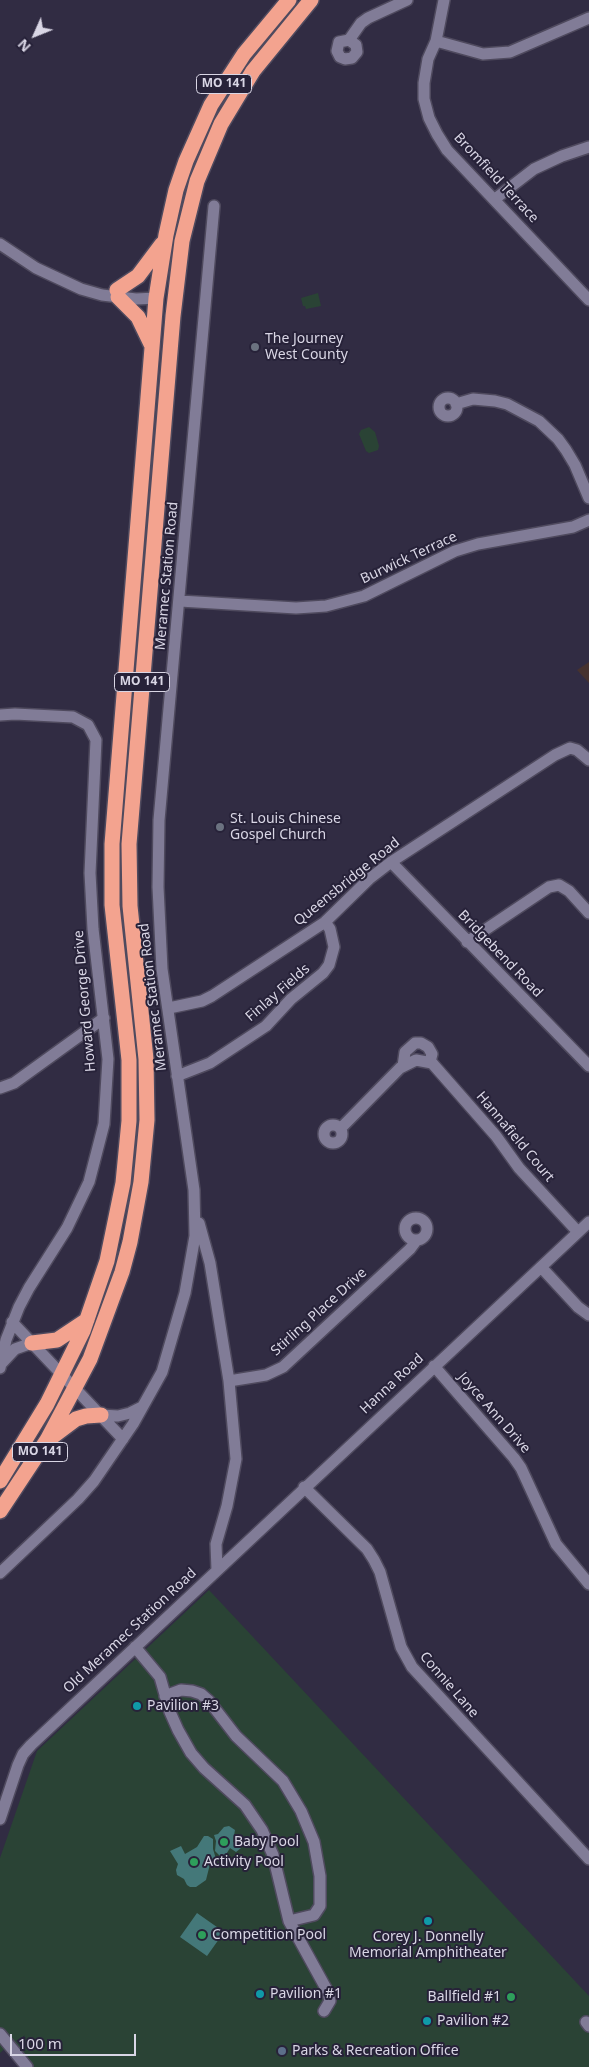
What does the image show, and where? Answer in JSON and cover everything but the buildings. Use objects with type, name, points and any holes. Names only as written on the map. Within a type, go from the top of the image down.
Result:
[{"type":"highway","name":"MO 141","points":[[0,1481],[33,1430],[63,1376],[87,1320],[100,1284],[112,1239],[123,1183],[128,1144],[129,1060],[112,905],[112,844],[156,298],[164,241],[176,190],[186,161],[211,106],[244,54],[289,0]]},
{"type":"highway","name":"MO 141","points":[[0,1511],[47,1440],[76,1389],[102,1330],[122,1272],[136,1212],[145,1150],[146,1060],[130,906],[129,844],[175,300],[182,241],[197,182],[221,124],[253,71],[312,0]]},
{"type":"highway","points":[[153,350],[138,317],[118,293],[138,276],[164,241]]},
{"type":"highway","points":[[32,1343],[57,1340],[87,1320]]},
{"type":"highway","points":[[47,1440],[76,1419],[86,1416],[101,1416]]},
{"type":"street","points":[[349,40],[361,23],[368,18],[407,0]]},
{"type":"street","name":"Bromfield Terrace","points":[[444,0],[436,41],[428,59],[424,82],[424,99],[429,118],[447,150],[584,286],[589,300]]},
{"type":"street","points":[[436,41],[483,54],[510,52],[589,18]]},
{"type":"street","points":[[495,199],[534,169],[562,156],[589,147]]},
{"type":"street","name":"Meramec Station Road","points":[[0,1573],[94,1482],[143,1406],[162,1372],[185,1293],[195,1236],[194,1190],[162,969],[159,930],[159,828],[214,206]]},
{"type":"street","points":[[0,244],[36,268],[61,278],[81,289],[118,293],[136,299],[156,298],[175,300]]},
{"type":"street","points":[[456,404],[473,400],[495,401],[507,404],[539,420],[566,450],[575,465],[589,498]]},
{"type":"street","name":"Burwick Terrace","points":[[180,601],[296,608],[326,606],[364,596],[455,551],[478,544],[573,527],[589,520]]},
{"type":"street","name":"Howard George Drive","points":[[0,715],[15,714],[73,718],[83,722],[91,729],[97,746],[90,873],[93,929],[108,1059],[104,1124],[95,1161],[82,1198],[67,1228],[28,1288],[12,1322],[0,1366]]},
{"type":"street","name":"Queensbridge Road","points":[[169,1008],[202,1001],[212,996],[325,922],[369,879],[391,862],[563,750],[570,748],[577,750],[589,760]]},
{"type":"street","name":"Bridgebend Road","points":[[391,862],[589,1066]]},
{"type":"street","points":[[467,942],[549,887],[558,885],[568,892],[589,913]]},
{"type":"street","name":"Finlay Fields","points":[[177,1076],[210,1063],[266,1026],[291,999],[323,973],[329,965],[334,947],[330,929],[325,922]]},
{"type":"street","points":[[0,1088],[14,1083],[104,1018]]},
{"type":"street","name":"Hannafield Court","points":[[341,1128],[403,1066],[405,1052],[415,1043],[421,1042],[428,1047],[432,1054],[430,1062],[496,1136],[519,1168],[578,1232]]},
{"type":"street","points":[[403,1066],[416,1060],[430,1062]]},
{"type":"street","name":"Old Meramec Station Road","points":[[0,1820],[18,1765],[27,1750],[217,1570],[216,1544],[227,1506],[236,1459],[229,1381],[210,1264],[195,1210]]},
{"type":"street","name":"Hanna Road","points":[[217,1570],[589,1222]]},
{"type":"street","name":"Stirling Place Drive","points":[[229,1381],[266,1375],[283,1367],[410,1249],[416,1241]]},
{"type":"street","points":[[541,1267],[578,1307],[589,1314]]},
{"type":"street","points":[[12,1322],[123,1439]]},
{"type":"street","points":[[0,1366],[15,1348],[32,1343]]},
{"type":"street","name":"Joyce Ann Drive","points":[[434,1366],[514,1458],[521,1468],[556,1544],[589,1584]]},
{"type":"street","points":[[101,1416],[118,1416],[130,1413],[143,1406]]},
{"type":"street","name":"Connie Lane","points":[[304,1487],[367,1549],[374,1560],[380,1572],[401,1646],[412,1667],[589,1859]]},
{"type":"street","points":[[135,1647],[160,1677],[178,1730],[191,1752],[204,1768],[245,1805],[262,1830],[273,1855],[290,1921],[328,1992],[330,2001],[324,2011]]},
{"type":"street","points":[[165,1696],[181,1690],[192,1690],[209,1700],[236,1736],[280,1777],[302,1810],[314,1842],[321,1898],[320,1906],[314,1915],[290,1921]]},
{"type":"street","points":[[0,2034],[27,2067]]},
{"type":"shaded area","points":[[318,293],[321,306],[306,309],[301,298]]},
{"type":"shaded area","points":[[369,427],[375,432],[379,446],[378,450],[369,453],[366,451],[359,434],[361,430]]},
{"type":"shaded area","points":[[589,662],[589,683],[577,670]]},
{"type":"shaded area","points":[[209,1590],[589,1996],[589,2067],[30,2067],[9,2045],[0,2053],[0,1858],[37,1751]]},
{"type":"shaded area","name":"Baby Pool","points":[[229,1826],[235,1830],[233,1842],[240,1844],[241,1848],[236,1852],[230,1848],[225,1856],[221,1857],[215,1851],[216,1841],[214,1835],[218,1834],[224,1827]]},
{"type":"shaded area","name":"Activity Pool","points":[[204,1836],[213,1839],[216,1859],[210,1864],[206,1880],[196,1887],[190,1887],[184,1879],[177,1875],[178,1864],[170,1851],[181,1846],[185,1854],[197,1847]]},
{"type":"shaded area","name":"Competition Pool","points":[[197,1913],[224,1932],[207,1956],[180,1937]]},
{"type":"place","name":"The Journey West County","points":[[255,347]]},
{"type":"place","name":"St. Louis Chinese Gospel Church","points":[[220,827]]},
{"type":"place","name":"Pavilion #3","points":[[137,1706]]},
{"type":"place","name":"Baby Pool","points":[[224,1842]]},
{"type":"place","name":"Activity Pool","points":[[194,1862]]},
{"type":"place","name":"Corey J. Donnelly Memorial Amphitheater","points":[[428,1921]]},
{"type":"place","name":"Competition Pool","points":[[202,1935]]},
{"type":"place","name":"Pavilion #1","points":[[260,1994]]},
{"type":"place","name":"Ballfield #1","points":[[511,1997]]},
{"type":"place","name":"Pavilion #2","points":[[427,2021]]},
{"type":"place","name":"Parks & Recreation Office","points":[[282,2051]]}]
